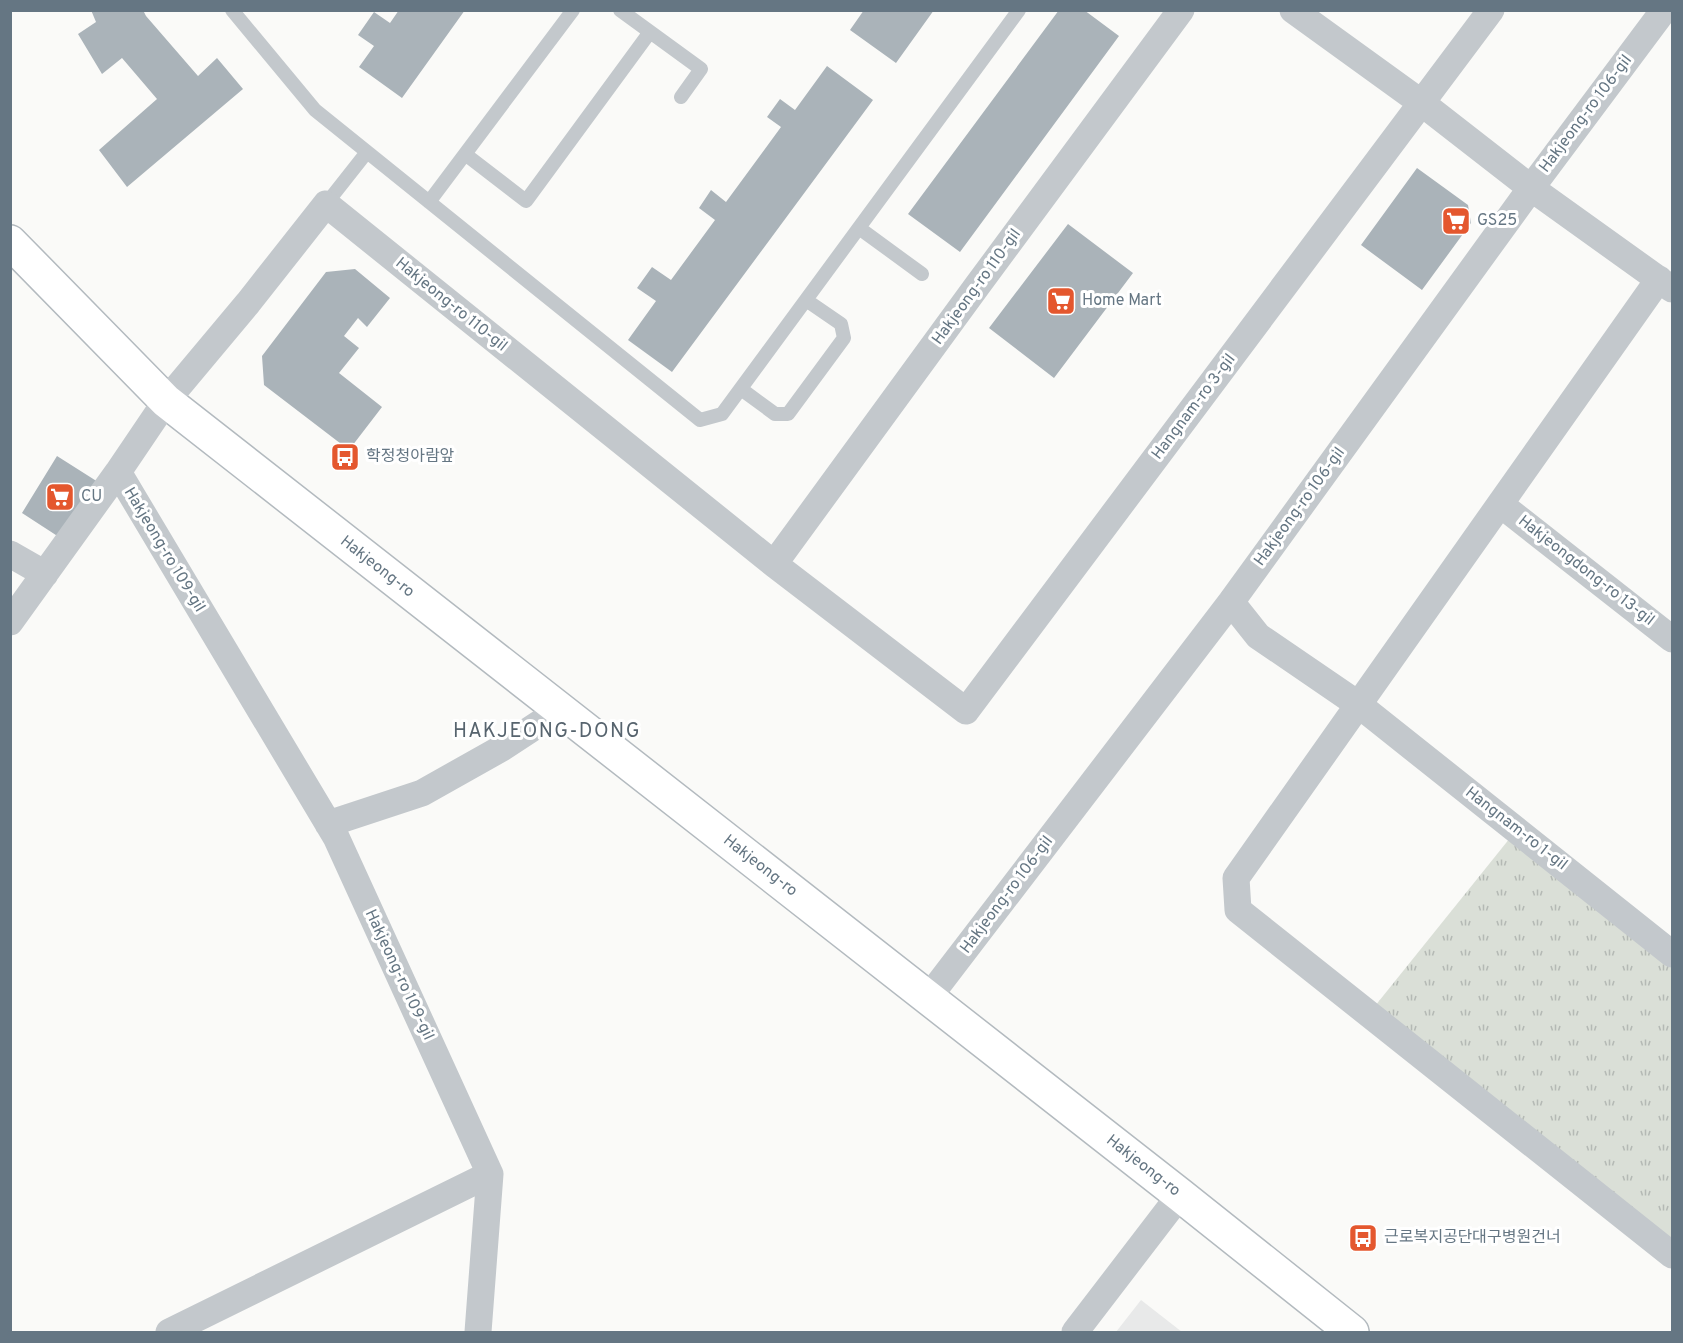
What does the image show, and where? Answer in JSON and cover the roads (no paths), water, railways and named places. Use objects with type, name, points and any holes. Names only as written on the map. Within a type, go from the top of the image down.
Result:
[{"type":"main road","name":"Hakjeong-ro","points":[[10,242],[166,401],[1352,1332]]},
{"type":"street","name":"Hakjeong-ro 110-gil","points":[[774,564],[1181,10]]},
{"type":"street","points":[[1293,10],[1423,104],[1531,188],[1666,284],[1500,504],[1236,878],[1238,910],[1672,1255]]},
{"type":"street","name":"Hangnam-ro 3-gil","points":[[966,711],[1423,104],[1491,10]]},
{"type":"street","name":"Hakjeong-ro 106-gil","points":[[928,998],[1231,602],[1531,188],[1664,10]]},
{"type":"street","name":"Hakjeong-ro 110-gil","points":[[326,204],[774,564],[966,711]]},
{"type":"street","points":[[10,622],[166,401],[248,303],[326,204]]},
{"type":"street","name":"Hakjeong-ro 109-gil","points":[[118,472],[336,837],[490,1174]]},
{"type":"street","name":"Hakjeongdong-ro 13-gil","points":[[1500,504],[1672,639]]},
{"type":"street","points":[[10,554],[45,574]]},
{"type":"street","name":"Hangnam-ro 1-gil","points":[[1231,602],[1258,636],[1359,705],[1672,954]]},
{"type":"street","points":[[328,824],[422,793],[502,748],[560,710]]},
{"type":"street","points":[[169,1332],[490,1174]]},
{"type":"street","points":[[478,1332],[490,1174]]},
{"type":"street","points":[[1075,1332],[1180,1195]]},
{"type":"lane","points":[[232,10],[315,110],[700,420],[722,414],[1019,10]]},
{"type":"lane","points":[[429,202],[573,10]]},
{"type":"lane","points":[[620,10],[701,69],[681,97]]},
{"type":"lane","points":[[465,154],[526,201],[650,32]]},
{"type":"lane","points":[[326,204],[367,152]]},
{"type":"lane","points":[[860,228],[922,274]]},
{"type":"lane","points":[[741,389],[775,414],[788,414],[844,338],[841,324],[806,300]]},
{"type":"place","name":"GS25","points":[[1456,221]]},
{"type":"place","name":"Home Mart","points":[[1061,301]]},
{"type":"place","name":"학정청아람앞","points":[[345,457]]},
{"type":"place","name":"CU","points":[[60,497]]},
{"type":"place","name":"근로복지공단대구병원건너","points":[[1363,1238]]},
{"type":"district","name":"HAKJEONG-DONG","points":[[547,732]]}]
